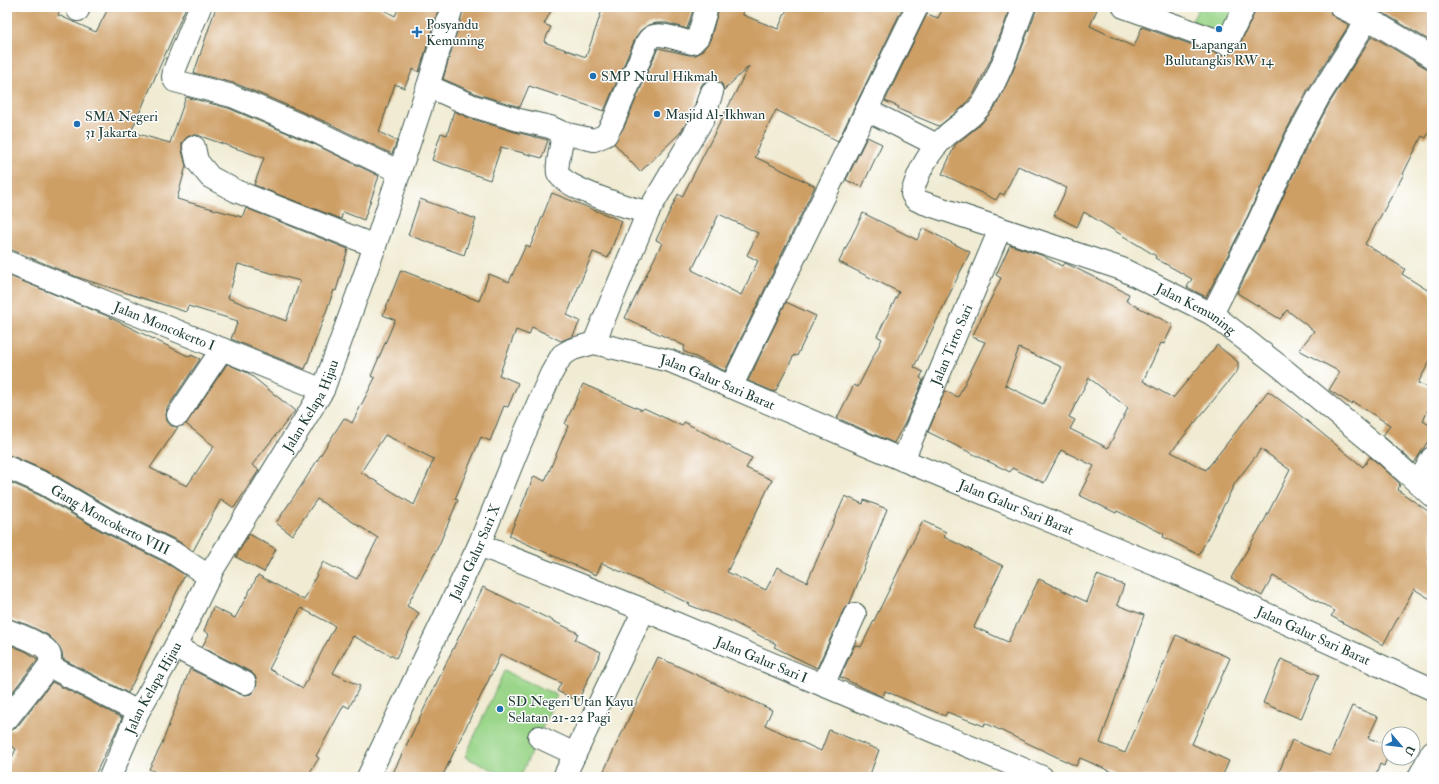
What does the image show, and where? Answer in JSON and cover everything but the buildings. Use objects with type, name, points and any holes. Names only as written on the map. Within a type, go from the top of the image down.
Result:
[{"type":"street","points":[[200,7],[174,71],[173,77],[175,82],[232,96],[321,134],[400,172]]},
{"type":"street","name":"Jalan Kelapa Hijau","points":[[110,777],[138,712],[175,646],[210,577],[323,390],[400,172],[452,7]]},
{"type":"street","points":[[428,86],[473,106],[518,120],[550,127],[563,133],[594,140],[606,135],[650,38],[655,35],[692,42],[698,37],[707,7]]},
{"type":"street","points":[[731,387],[916,7]]},
{"type":"street","points":[[867,110],[937,145],[946,136],[974,115],[985,100],[1000,68],[1024,7]]},
{"type":"street","points":[[1124,7],[1224,43],[1228,41],[1244,7]]},
{"type":"street","points":[[1341,7],[1379,25],[1432,57]]},
{"type":"street","points":[[1212,314],[1255,229],[1296,139],[1318,98],[1367,20]]},
{"type":"street","points":[[594,343],[648,212],[703,119],[712,92]]},
{"type":"street","points":[[563,133],[557,169],[561,179],[584,191],[648,212]]},
{"type":"street","name":"Jalan Kemuning","points":[[937,145],[923,164],[912,194],[915,199],[1122,269],[1212,314],[1282,368],[1425,489]]},
{"type":"street","points":[[194,147],[197,161],[210,177],[236,191],[375,246]]},
{"type":"street","name":"Jalan Tirto Sari","points":[[903,460],[1000,229]]},
{"type":"street","name":"Jalan Moncokerto I","points":[[7,262],[323,390]]},
{"type":"street","name":"Jalan Galur Sari Barat","points":[[594,343],[670,361],[903,460],[1178,574],[1432,689]]},
{"type":"street","name":"Jalan Galur Sari X","points":[[368,777],[479,545],[520,444],[556,364],[562,355],[573,349],[594,343]]},
{"type":"street","points":[[178,415],[222,349]]},
{"type":"street","points":[[1425,489],[1432,458]]},
{"type":"street","name":"Gang Moncokerto VIII","points":[[7,468],[45,484],[109,521],[172,552],[210,577]]},
{"type":"street","name":"Jalan Galur Sari I","points":[[479,545],[644,610],[1042,777]]},
{"type":"street","points":[[565,777],[644,610]]},
{"type":"street","points":[[823,685],[855,614]]},
{"type":"street","points":[[7,630],[30,639],[49,651],[51,656],[49,666],[7,719]]},
{"type":"street","points":[[175,646],[245,683]]},
{"type":"street","points":[[49,666],[138,712]]},
{"type":"street","points":[[539,737],[575,754]]},
{"type":"street","points":[[1419,777],[1432,752]]},
{"type":"green space","name":"Lapangan Bulutangkis RW 14","points":[[1199,7],[1240,7],[1226,37],[1192,21]]},
{"type":"green space","points":[[504,671],[557,695],[520,777],[508,777],[465,757]]},
{"type":"place","name":"Lapangan Bulutangkis RW 14","points":[[1219,29]]},
{"type":"place","name":"Posyandu Kemuning","points":[[417,32]]},
{"type":"place","name":"SMP Nurul Hikmah","points":[[593,76]]},
{"type":"place","name":"Masjid Al-Ikhwan","points":[[657,114]]},
{"type":"place","name":"SMA Negeri 31 Jakarta","points":[[77,124]]},
{"type":"place","name":"SD Negeri Utan Kayu Selatan 21-22 Pagi","points":[[500,709]]}]
